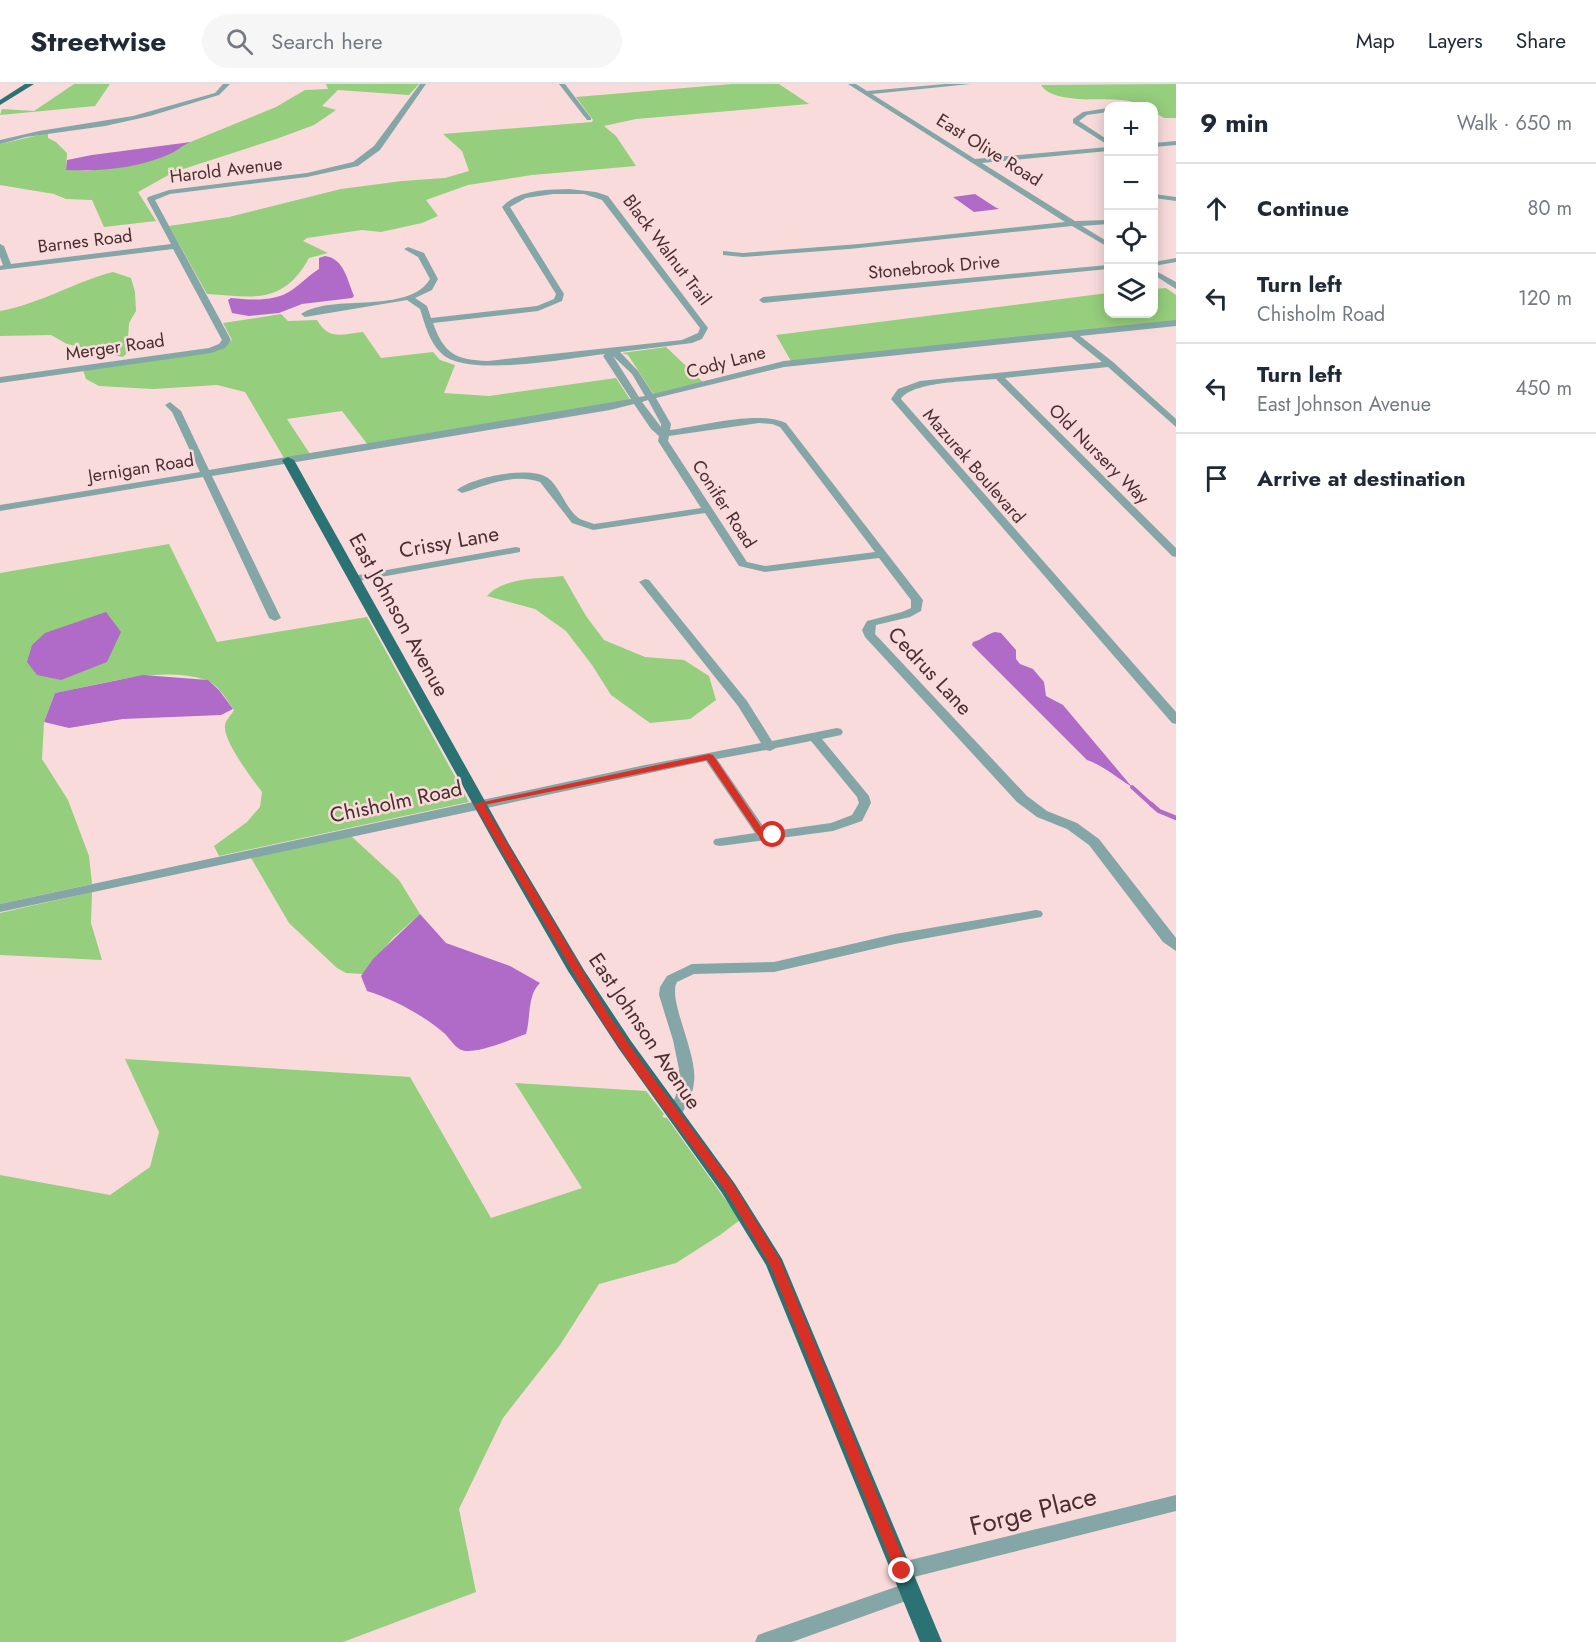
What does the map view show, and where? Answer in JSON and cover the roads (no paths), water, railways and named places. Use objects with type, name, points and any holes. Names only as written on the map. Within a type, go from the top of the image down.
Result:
[{"type":"main road","points":[[2,100],[30,84]]},
{"type":"main road","name":"East Johnson Avenue","points":[[288,460],[479,804],[600,1009],[729,1187],[776,1264],[931,1642]]},
{"type":"street","points":[[0,142],[28,135],[136,117],[218,94],[227,84]]},
{"type":"street","name":"Harold Avenue","points":[[225,336],[150,201],[153,197],[169,192],[327,172],[355,164],[377,148],[423,84]]},
{"type":"street","points":[[562,84],[589,120]]},
{"type":"street","name":"East Olive Road","points":[[851,84],[1104,242]]},
{"type":"street","points":[[865,93],[967,84]]},
{"type":"street","points":[[1104,110],[1084,113],[1075,120],[1076,123],[1104,140]]},
{"type":"street","points":[[1158,145],[1176,143]]},
{"type":"street","points":[[975,161],[1104,149]]},
{"type":"street","name":"Black Walnut Trail","points":[[409,298],[424,308],[427,321],[444,353],[454,360],[469,363],[488,364],[690,341],[701,335],[704,328],[605,198],[592,192],[569,191],[528,195],[515,199],[506,207],[560,294],[558,301],[538,308],[427,321]]},
{"type":"street","points":[[1158,197],[1176,199]]},
{"type":"street","points":[[726,253],[743,255],[1104,224]]},
{"type":"street","points":[[0,246],[4,268]]},
{"type":"street","name":"Barnes Road","points":[[4,268],[175,246]]},
{"type":"street","points":[[305,314],[321,308],[409,298],[431,288],[434,279],[421,255],[408,249]]},
{"type":"street","points":[[1158,262],[1176,260]]},
{"type":"street","name":"Stonebrook Drive","points":[[763,300],[1104,267]]},
{"type":"street","points":[[1158,275],[1176,286]]},
{"type":"street","name":"Cody Lane","points":[[288,460],[637,402],[784,364],[1176,323]]},
{"type":"street","points":[[1076,333],[1094,354],[1107,361],[1176,424]]},
{"type":"street","name":"Merger Road","points":[[0,380],[210,350],[226,343],[225,336]]},
{"type":"street","name":"Conifer Road","points":[[663,434],[654,427],[608,356],[611,351],[622,356],[666,424],[663,441],[740,561],[750,567],[765,569],[882,554]]},
{"type":"street","name":"Mazurek Boulevard","points":[[1107,361],[913,385],[901,391],[896,399],[1176,720]]},
{"type":"street","name":"Old Nursery Way","points":[[998,376],[1176,554]]},
{"type":"street","points":[[170,405],[176,411],[275,618]]},
{"type":"street","name":"Cedrus Lane","points":[[663,434],[759,420],[778,423],[882,554],[918,605],[912,613],[871,623],[868,630],[869,635],[1022,799],[1042,814],[1072,826],[1094,842],[1168,939],[1176,946]]},
{"type":"street","name":"Jernigan Road","points":[[0,508],[288,460]]},
{"type":"street","points":[[462,490],[480,482],[516,476],[539,477],[544,480],[576,521],[593,527],[706,510]]},
{"type":"street","name":"Crissy Lane","points":[[353,579],[516,550]]},
{"type":"street","points":[[645,582],[743,704],[770,747]]},
{"type":"street","name":"Chisholm Road","points":[[0,908],[479,804],[837,732]]},
{"type":"street","points":[[720,842],[833,827],[857,818],[865,803],[863,796],[814,737]]},
{"type":"street","points":[[709,756],[763,836]]},
{"type":"street","points":[[674,1113],[685,1093],[687,1062],[682,1040],[666,995],[667,987],[672,979],[680,973],[692,969],[774,967],[895,939],[1036,914]]},
{"type":"street","name":"Forge Place","points":[[902,1571],[1176,1503]]},
{"type":"street","points":[[765,1642],[910,1592]]},
{"type":"waterway","points":[[1132,787],[1153,806]]},
{"type":"waterway","points":[[1151,804],[1159,811],[1176,818]]}]
